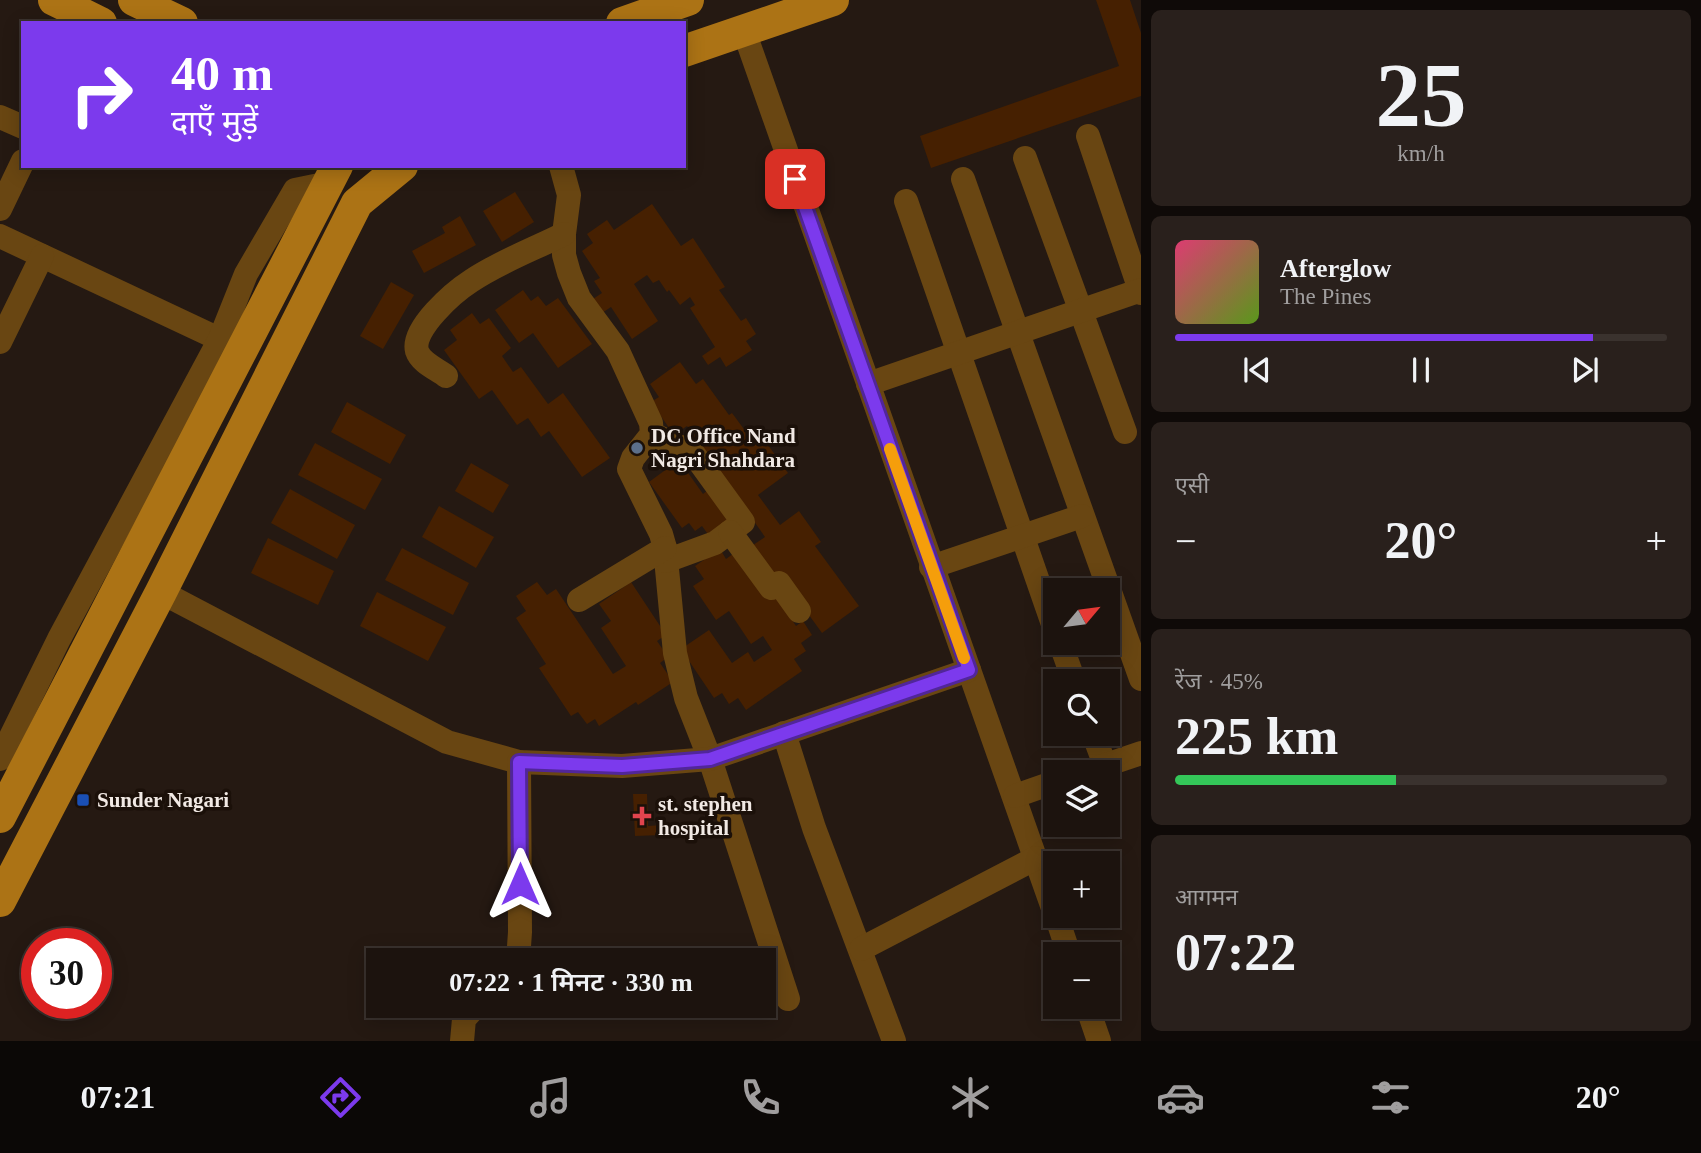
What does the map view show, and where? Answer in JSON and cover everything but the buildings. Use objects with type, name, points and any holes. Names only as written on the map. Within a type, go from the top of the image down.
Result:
[{"type":"main road","points":[[54,0],[92,21]]},
{"type":"main road","points":[[134,0],[178,21]]},
{"type":"main road","points":[[628,21],[688,0]]},
{"type":"main road","points":[[686,50],[833,0]]},
{"type":"main road","points":[[0,817],[231,345],[339,172],[382,176],[399,168]]},
{"type":"main road","points":[[0,901],[161,592],[357,203],[399,168]]},
{"type":"street","points":[[744,31],[931,567],[1043,878]]},
{"type":"street","points":[[0,117],[21,126]]},
{"type":"street","points":[[868,384],[1141,291],[1088,136]]},
{"type":"street","points":[[1025,158],[1125,432]]},
{"type":"street","points":[[0,209],[21,164]]},
{"type":"street","points":[[562,168],[569,195],[564,254],[579,298],[618,351],[651,423],[652,434],[633,458],[629,469],[661,534],[674,653],[686,698],[710,759],[788,999]]},
{"type":"street","points":[[963,179],[1141,680]]},
{"type":"street","points":[[906,201],[1043,597]]},
{"type":"street","points":[[446,376],[422,359],[417,350],[418,336],[425,323],[473,280],[564,234]]},
{"type":"street","points":[[0,236],[231,345],[59,639],[0,760]]},
{"type":"street","points":[[0,342],[42,256]]},
{"type":"street","points":[[652,434],[693,453],[771,588],[779,583],[799,611]]},
{"type":"street","points":[[931,567],[1082,516]]},
{"type":"street","points":[[579,600],[665,555],[715,543],[737,527]]},
{"type":"street","points":[[161,592],[447,742],[519,762],[622,766],[710,759],[969,670]]},
{"type":"street","points":[[784,733],[814,828],[894,1041]]},
{"type":"street","points":[[1120,760],[1141,753]]},
{"type":"street","points":[[518,948],[519,762]]},
{"type":"street","points":[[1015,796],[1043,786]]},
{"type":"street","points":[[861,949],[1036,858]]},
{"type":"street","points":[[462,1041],[465,1018]]},
{"type":"street","points":[[1091,1019],[1099,1041]]},
{"type":"slow traffic","points":[[890,449],[964,658]]},
{"type":"place","name":"DC Office Nand Nagri Shahdara","points":[[637,448]]},
{"type":"place","name":"Sunder Nagari","points":[[83,800]]},
{"type":"place","name":"st. stephen hospital","points":[[642,816]]},
{"type":"route","points":[[520,884],[519,762],[622,766],[710,759],[969,670],[795,179]]}]
